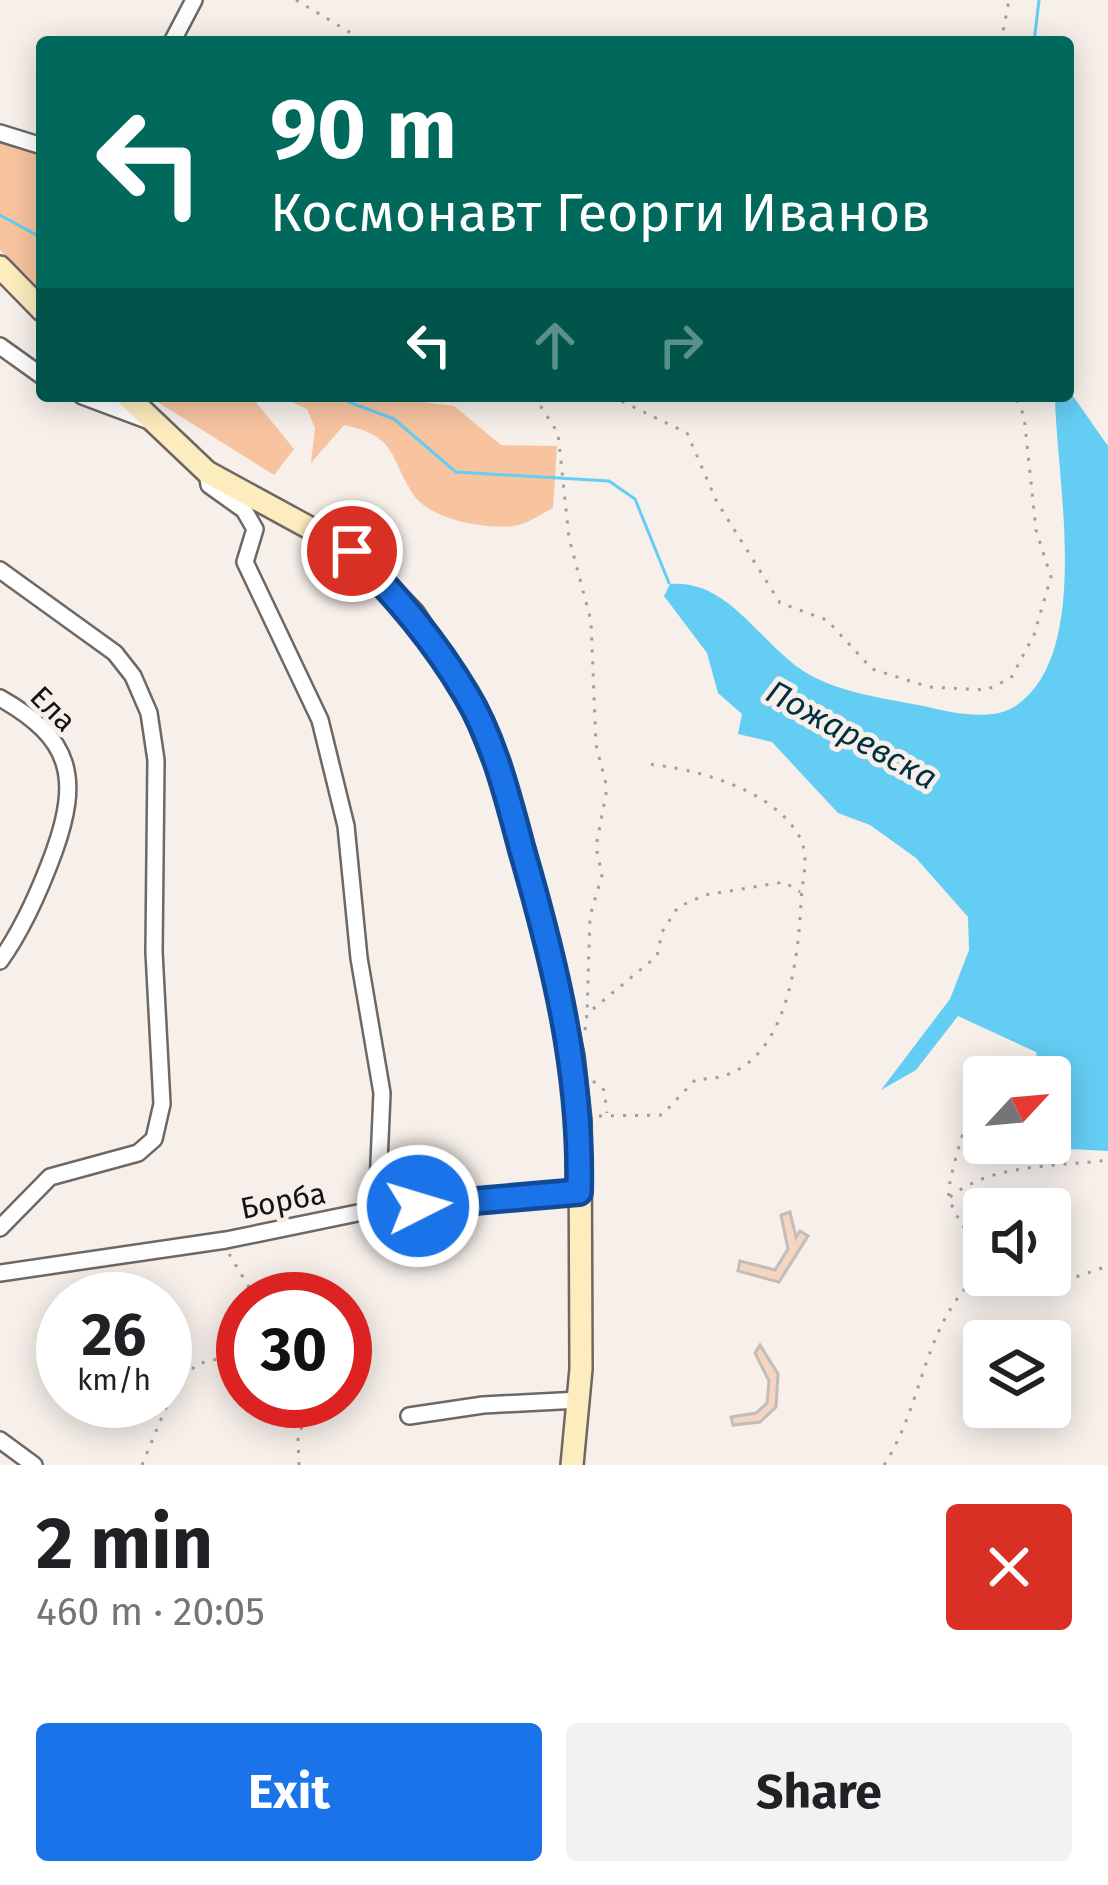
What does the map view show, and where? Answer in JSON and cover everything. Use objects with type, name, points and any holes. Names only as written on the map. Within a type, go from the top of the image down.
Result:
[{"type":"street","points":[[175,36],[194,0]]},
{"type":"street","points":[[0,133],[36,144]]},
{"type":"street","points":[[0,267],[36,304]]},
{"type":"street","points":[[0,346],[36,372]]},
{"type":"street","points":[[98,402],[152,422]]},
{"type":"street","points":[[133,402],[207,472],[283,508],[352,551],[413,613],[469,698],[505,787],[549,944],[573,1056],[580,1121],[579,1400],[567,1462]]},
{"type":"street","points":[[207,472],[209,485],[244,510],[255,529],[245,562],[320,719],[338,792],[382,1093],[377,1209]]},
{"type":"street","points":[[0,570],[116,653],[148,713],[156,760],[154,952],[162,1104],[154,1139],[138,1154],[50,1177],[0,1228]]},
{"type":"street","name":"Ела","points":[[0,698],[32,720],[61,754],[71,802],[44,880],[0,961]]},
{"type":"street","name":"Борба","points":[[0,1273],[226,1240],[377,1209],[579,1192]]},
{"type":"street","points":[[409,1416],[483,1405],[579,1400]]},
{"type":"street","points":[[0,1441],[34,1465]]},
{"type":"path","points":[[296,0],[356,36]]},
{"type":"path","points":[[1002,36],[1009,0]]},
{"type":"path","points":[[538,402],[558,434],[569,538],[591,621],[596,745],[607,788],[596,848],[602,875],[590,916],[584,1041]]},
{"type":"path","points":[[623,402],[687,433],[717,502],[780,603],[827,620],[872,669],[929,687],[986,690],[1011,678],[1034,635],[1051,577],[1036,530],[1024,416],[1018,402]]},
{"type":"path","points":[[580,1121],[607,1113],[662,1115],[696,1079],[716,1080],[762,1050],[798,958],[807,853],[794,827],[750,795],[700,772],[648,764]]},
{"type":"path","points":[[587,1014],[657,956],[662,932],[678,907],[705,895],[784,883],[801,893]]},
{"type":"path","points":[[592,1080],[604,1090],[607,1113]]},
{"type":"path","points":[[963,1142],[949,1177],[949,1198],[963,1223]]},
{"type":"path","points":[[949,1198],[968,1183],[1002,1172],[1108,1160]]},
{"type":"path","points":[[226,1240],[240,1272]]},
{"type":"path","points":[[1071,1279],[1108,1266]]},
{"type":"path","points":[[884,1465],[905,1432],[922,1360],[963,1294]]},
{"type":"path","points":[[142,1465],[158,1428]]},
{"type":"path","points":[[299,1465],[301,1428]]},
{"type":"shaded area","points":[[0,140],[36,148],[36,287],[0,250]]},
{"type":"shaded area","points":[[158,402],[256,402],[294,449],[274,475]]},
{"type":"shaded area","points":[[291,402],[454,406],[501,445],[557,446],[553,508],[523,524],[507,526],[446,517],[413,494],[383,442],[344,425],[311,463],[315,428],[307,409]]},
{"type":"water","points":[[1074,398],[1108,446],[1108,1151],[1071,1149],[1071,1056],[1037,1056],[958,1016],[916,1070],[881,1090],[950,999],[969,950],[968,917],[916,858],[870,825],[838,813],[772,742],[738,734],[742,714],[718,693],[707,653],[664,596],[670,584],[707,590],[739,612],[796,666],[842,688],[985,715],[1017,705],[1040,680],[1055,646],[1065,561],[1055,402],[1074,402]]},
{"type":"building","points":[[790,1212],[796,1237],[800,1231],[808,1236],[779,1282],[738,1271],[740,1261],[775,1270],[788,1249],[781,1215]]},
{"type":"building","points":[[760,1345],[778,1374],[776,1407],[760,1422],[733,1425],[731,1417],[756,1413],[767,1403],[769,1381],[755,1353]]},
{"type":"waterway","points":[[1035,36],[1039,0]]},
{"type":"waterway","name":"Пожаревска","points":[[0,215],[36,235]]},
{"type":"waterway","name":"Пожаревска","points":[[349,402],[394,419],[456,472],[609,481],[635,499],[669,583]]},
{"type":"route","points":[[352,551],[413,613],[469,698],[505,787],[549,944],[573,1056],[580,1121],[579,1192],[418,1206]]}]
